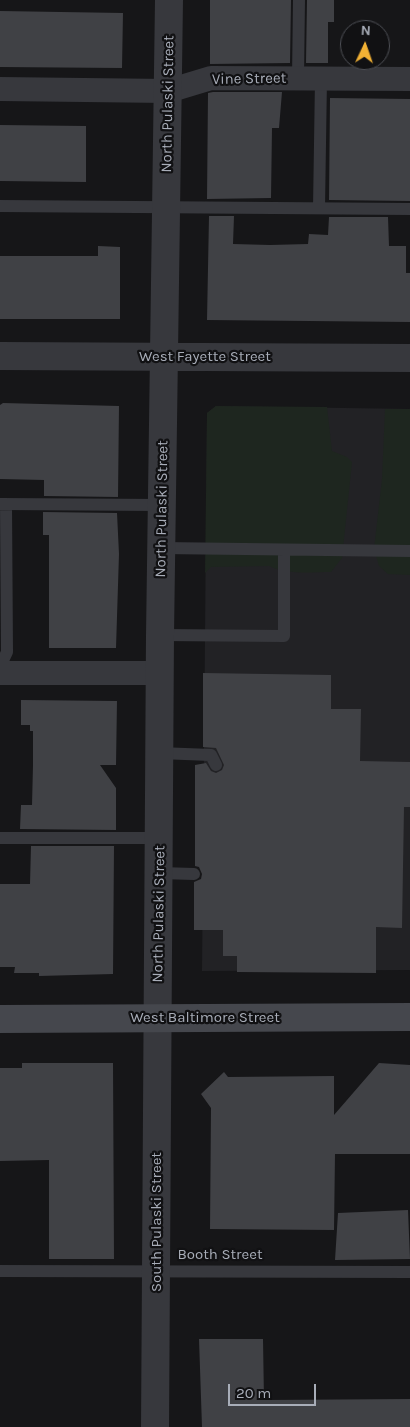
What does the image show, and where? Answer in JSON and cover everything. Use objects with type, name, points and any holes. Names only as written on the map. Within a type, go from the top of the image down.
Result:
[{"type":"main road","name":"West Baltimore Street","points":[[0,1019],[410,1017]]},
{"type":"street","name":"North Pulaski Street","points":[[158,1018],[161,548],[170,0]]},
{"type":"street","name":"Vine Street","points":[[0,89],[168,91],[211,78],[410,79]]},
{"type":"street","name":"West Fayette Street","points":[[0,356],[410,358]]},
{"type":"street","points":[[0,673],[160,673]]},
{"type":"street","name":"South Pulaski Street","points":[[155,1427],[158,1018]]},
{"type":"lane","points":[[298,78],[299,0]]},
{"type":"lane","points":[[319,208],[321,79]]},
{"type":"lane","points":[[0,206],[410,209]]},
{"type":"lane","points":[[0,667],[7,652],[3,504],[162,505]]},
{"type":"lane","points":[[161,548],[410,551]]},
{"type":"lane","points":[[160,635],[284,636],[284,550]]},
{"type":"lane","points":[[159,753],[211,755],[216,765]]},
{"type":"lane","points":[[0,838],[160,838]]},
{"type":"lane","points":[[160,873],[194,874]]},
{"type":"lane","name":"Booth Street","points":[[0,1271],[410,1272]]},
{"type":"shaded area","points":[[216,406],[410,409],[410,970],[202,971],[207,413]]},
{"type":"shaded area","points":[[216,406],[327,407],[332,451],[347,457],[352,462],[342,558],[331,572],[291,572],[269,566],[211,567],[205,573],[207,413]]},
{"type":"shaded area","points":[[385,409],[410,409],[410,575],[388,574],[379,566],[374,549],[382,479]]},
{"type":"building","points":[[210,0],[291,0],[290,63],[210,64]]},
{"type":"building","points":[[307,0],[334,0],[334,22],[328,22],[328,63],[306,63]]},
{"type":"building","points":[[0,11],[123,13],[122,68],[0,67]]},
{"type":"building","points":[[282,92],[279,128],[272,128],[271,198],[207,199],[208,93]]},
{"type":"building","points":[[330,98],[410,99],[410,201],[329,200]]},
{"type":"building","points":[[0,125],[86,126],[86,182],[0,181]]},
{"type":"building","points":[[209,216],[234,216],[233,244],[270,245],[308,244],[309,234],[328,235],[329,217],[388,217],[389,246],[406,246],[406,273],[410,273],[410,322],[207,320]]},
{"type":"building","points":[[98,246],[120,247],[120,319],[0,319],[0,256],[98,256]]},
{"type":"building","points":[[3,403],[119,406],[118,497],[44,496],[44,480],[0,479],[0,405]]},
{"type":"building","points":[[43,512],[117,513],[119,554],[116,648],[49,648],[49,535],[43,535]]},
{"type":"building","points":[[203,673],[331,675],[331,709],[361,709],[360,761],[410,762],[410,807],[404,807],[402,928],[376,927],[376,973],[237,972],[237,956],[223,956],[223,930],[194,930],[194,882],[201,879],[202,874],[199,867],[195,866],[195,765],[206,763],[211,771],[216,773],[222,770],[224,765],[216,748],[203,747]]},
{"type":"building","points":[[21,700],[117,701],[116,765],[100,765],[116,788],[116,830],[20,829],[21,805],[32,805],[33,765],[33,731],[30,731],[30,725],[21,725]]},
{"type":"building","points":[[31,846],[114,846],[113,974],[39,976],[39,973],[14,973],[15,967],[0,967],[0,884],[30,884]]},
{"type":"building","points":[[22,1063],[113,1063],[114,1259],[49,1259],[49,1160],[0,1161],[0,1068],[22,1068]]},
{"type":"building","points":[[379,1063],[410,1065],[410,1154],[335,1154],[334,1230],[210,1229],[211,1108],[201,1094],[224,1072],[228,1077],[334,1076],[334,1115]]},
{"type":"building","points":[[408,1210],[410,1259],[335,1260],[338,1213]]},
{"type":"building","points":[[199,1339],[263,1339],[264,1400],[410,1399],[410,1427],[202,1427]]}]
